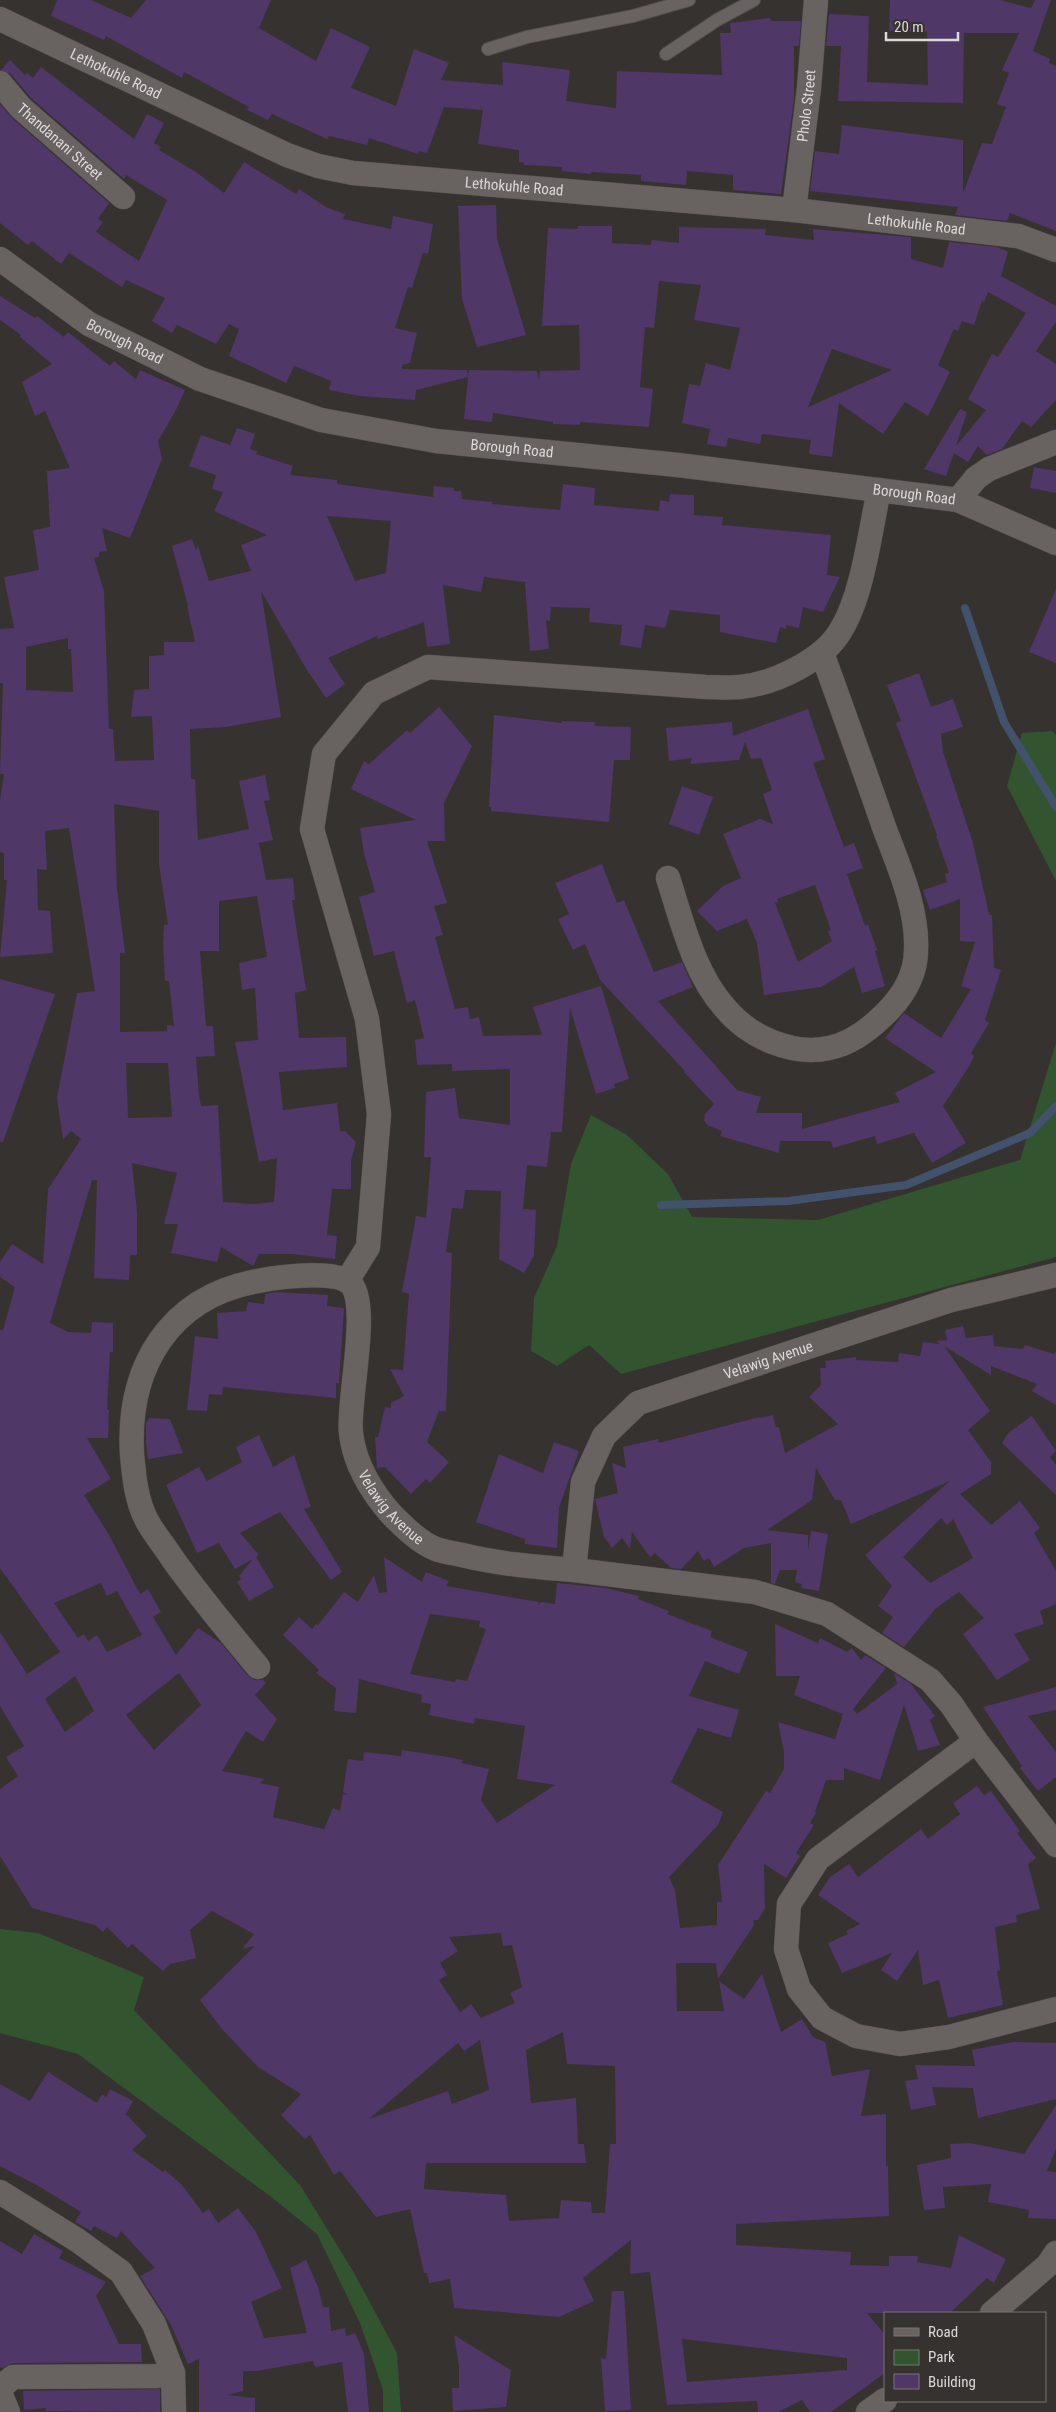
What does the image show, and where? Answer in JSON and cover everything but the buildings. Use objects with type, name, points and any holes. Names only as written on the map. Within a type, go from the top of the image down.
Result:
[{"type":"street","name":"Pholo Street","points":[[794,210],[809,88],[816,0]]},
{"type":"street","name":"Lethokuhle Road","points":[[0,19],[287,155],[318,166],[353,173],[794,210],[1018,236],[1056,250]]},
{"type":"street","name":"Thandanani Street","points":[[0,83],[21,108],[123,198]]},
{"type":"street","name":"Borough Road","points":[[0,259],[89,324],[200,379],[321,420],[436,441],[678,464],[958,500],[1056,543]]},
{"type":"street","points":[[958,500],[976,478],[989,469],[1056,442]]},
{"type":"street","points":[[258,1667],[203,1602],[147,1520],[138,1498],[133,1473],[131,1433],[133,1403],[143,1372],[159,1342],[179,1317],[207,1298],[237,1285],[280,1277],[337,1277],[347,1281],[368,1248],[379,1114],[367,1020],[312,829],[324,754],[374,693],[428,667],[706,687],[742,687],[781,676],[822,653],[841,631],[857,591],[879,490]]},
{"type":"street","points":[[668,878],[684,930],[707,985],[725,1009],[746,1027],[770,1041],[797,1049],[830,1048],[852,1039],[874,1026],[899,1000],[912,974],[916,952],[916,931],[905,887],[822,653]]},
{"type":"street","name":"Velawig Avenue","points":[[347,1281],[354,1288],[361,1317],[351,1403],[351,1434],[357,1461],[378,1500],[404,1527],[435,1549],[496,1564],[574,1570],[583,1482],[604,1436],[638,1403],[951,1300],[1056,1275]]},
{"type":"street","points":[[574,1570],[755,1592],[827,1614],[930,1680],[951,1704],[976,1741],[1056,1845]]},
{"type":"street","points":[[976,1741],[818,1859],[789,1904],[786,1949],[799,1989],[822,2018],[856,2036],[900,2044],[940,2039],[1056,2009]]},
{"type":"street","points":[[0,2192],[78,2240],[121,2272],[154,2324],[173,2373],[174,2412]]},
{"type":"street","points":[[993,2312],[1048,2265],[1056,2253]]},
{"type":"street","points":[[0,2388],[13,2377],[157,2376],[173,2373]]},
{"type":"street","points":[[0,2393],[8,2412]]},
{"type":"street","points":[[868,2412],[884,2401]]},
{"type":"lane","points":[[488,49],[527,38],[633,16],[689,0]]},
{"type":"lane","points":[[666,54],[717,20],[754,0]]},
{"type":"green space","points":[[1052,731],[1056,735],[1056,881],[1007,786],[1022,733]]},
{"type":"green space","points":[[1056,1043],[1056,1257],[621,1374],[589,1345],[557,1366],[531,1351],[534,1298],[557,1246],[571,1164],[591,1115],[627,1135],[668,1174],[692,1217],[818,1220],[1020,1160]]},
{"type":"green space","points":[[0,1929],[38,1933],[144,1977],[134,2010],[300,2185],[353,2271],[397,2353],[401,2412],[383,2412],[383,2390],[360,2323],[317,2234],[270,2196],[78,2054],[0,2033]]},
{"type":"waterway","points":[[965,608],[1004,722],[1056,807]]},
{"type":"waterway","points":[[661,1205],[789,1201],[906,1185],[1030,1133],[1056,1106]]}]
